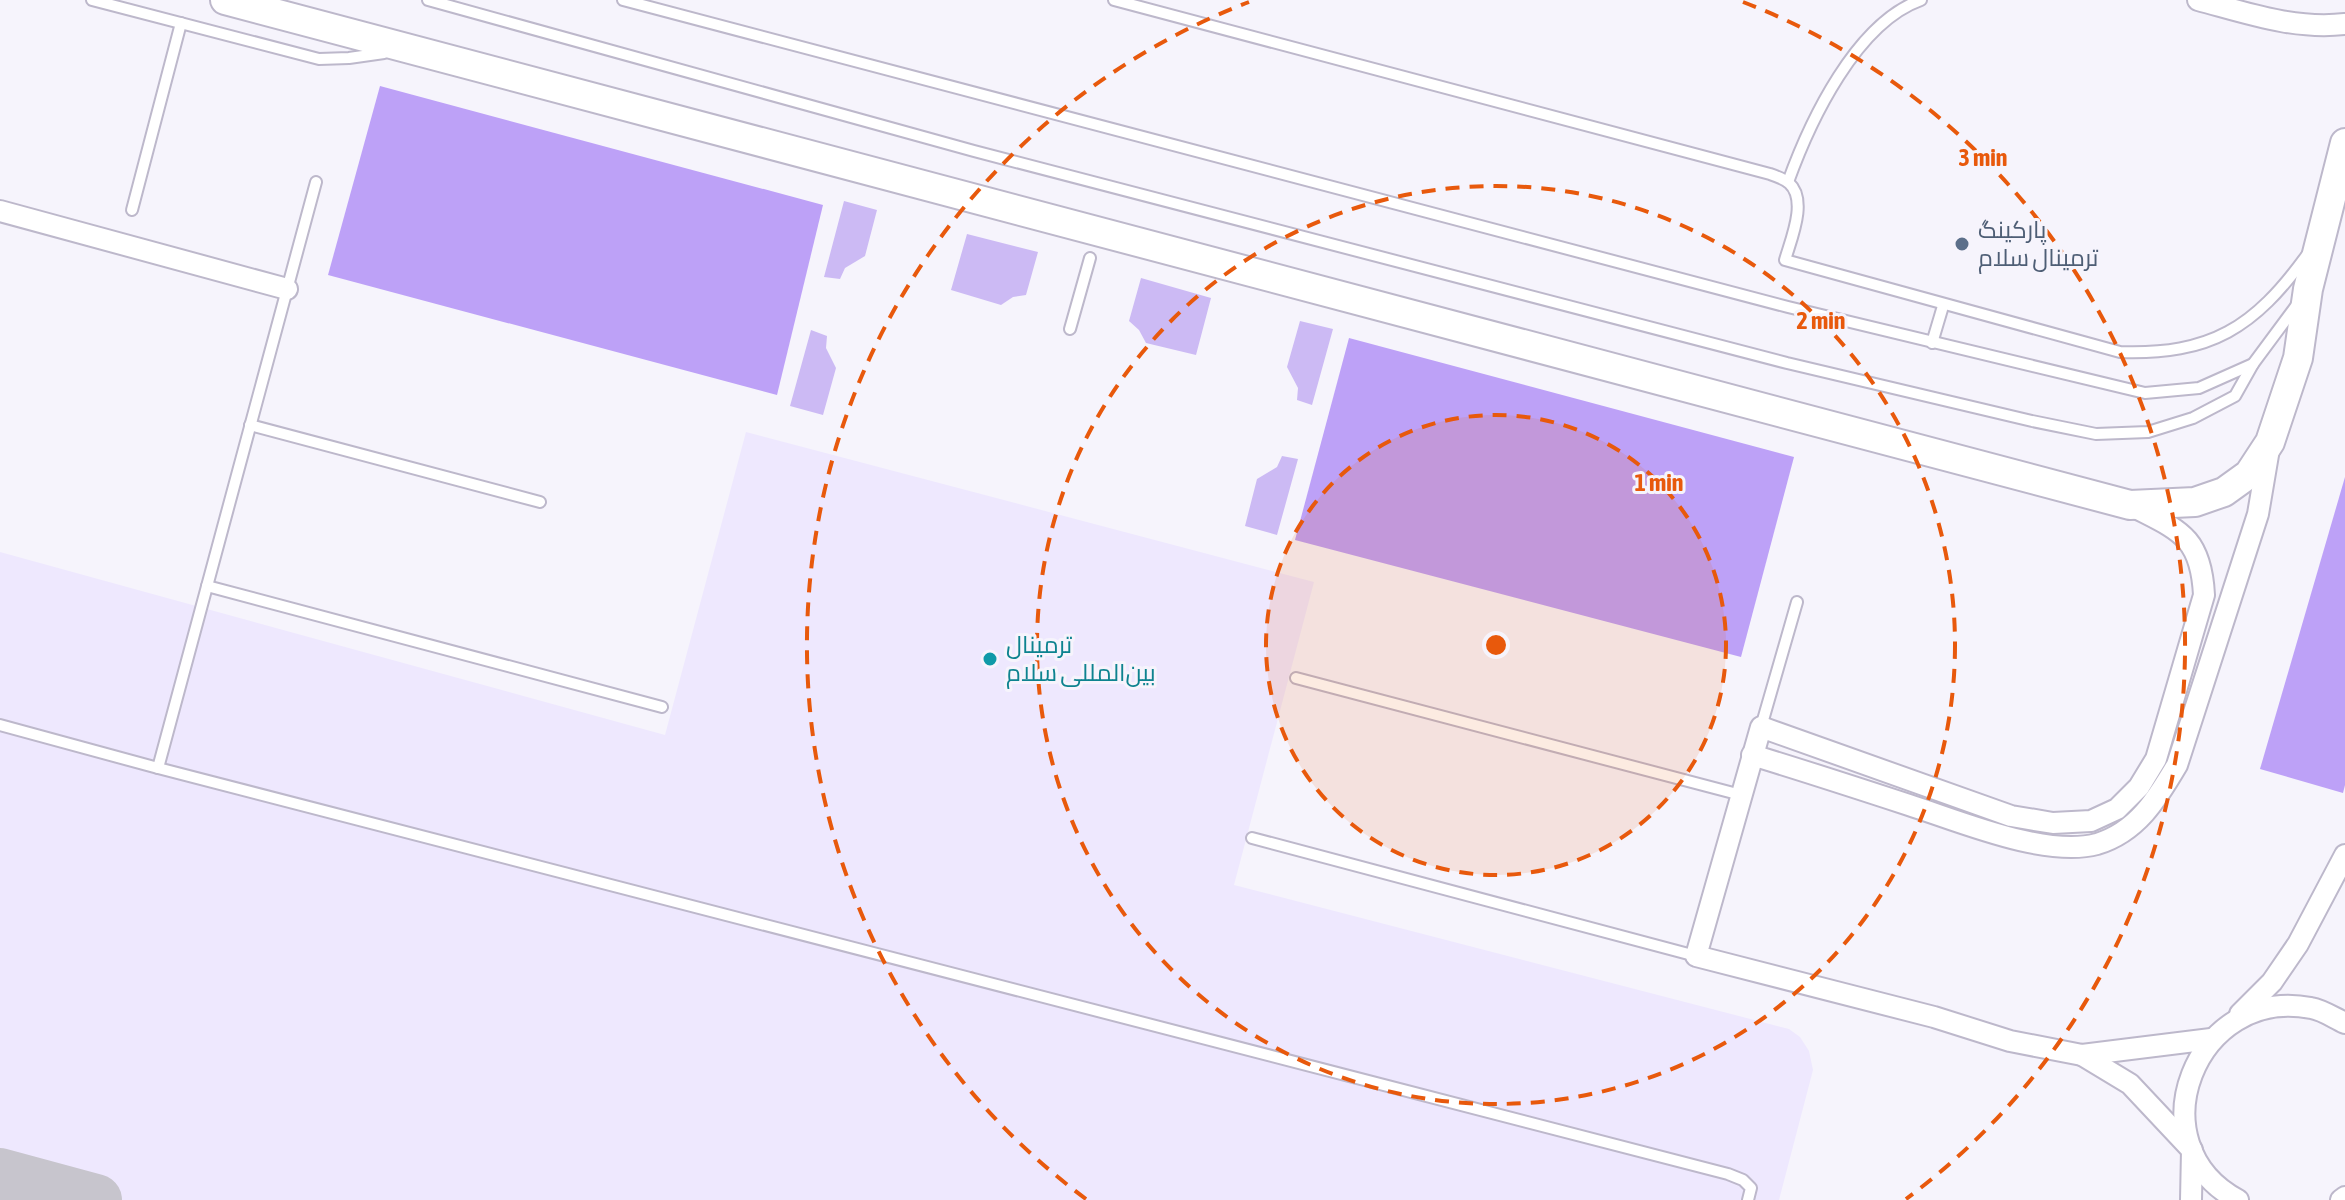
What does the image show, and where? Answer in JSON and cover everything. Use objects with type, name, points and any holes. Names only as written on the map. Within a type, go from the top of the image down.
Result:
[{"type":"street","points":[[225,0],[2130,505],[2176,529],[2196,549],[2203,573],[2204,595],[2156,759],[2139,787],[2117,809],[2091,821],[2053,823],[2011,816],[1761,727],[1696,956],[1934,1017],[2010,1041],[2082,1055],[2211,1039]]},
{"type":"street","points":[[2198,0],[2288,24],[2325,27],[2345,24]]},
{"type":"street","points":[[1752,755],[2009,837],[2053,846],[2096,844],[2130,828],[2156,801],[2177,765],[2258,514],[2270,442],[2298,358],[2308,289],[2345,143]]},
{"type":"street","points":[[0,211],[287,289]]},
{"type":"street","points":[[2130,505],[2195,502],[2224,492],[2249,474],[2270,442]]},
{"type":"street","points":[[2191,1200],[2192,1150],[2185,1125],[2185,1095],[2192,1068],[2211,1039],[2272,982],[2333,882],[2345,855]]},
{"type":"street","points":[[2233,1021],[2266,1008],[2292,1005],[2315,1008],[2345,1023]]},
{"type":"street","points":[[2082,1055],[2130,1084],[2192,1150],[2205,1172],[2238,1200]]},
{"type":"lane","points":[[92,0],[319,59],[409,49]]},
{"type":"lane","points":[[428,0],[1035,167],[1787,363],[2096,434],[2148,432],[2193,418],[2235,396],[2253,364],[2308,289]]},
{"type":"lane","points":[[623,0],[1932,343],[2145,393],[2199,388],[2253,364]]},
{"type":"lane","points":[[1114,0],[1770,174],[1788,182],[1797,194],[1797,213],[1785,260],[1943,306],[2120,352],[2159,353],[2196,346],[2225,334],[2259,311],[2283,288],[2322,233]]},
{"type":"lane","points":[[1788,182],[1801,146],[1844,70],[1867,40],[1890,18],[1921,0]]},
{"type":"lane","points":[[132,210],[181,23]]},
{"type":"lane","points":[[158,768],[316,182]]},
{"type":"lane","points":[[1070,329],[1090,258]]},
{"type":"lane","points":[[1932,343],[1943,306]]},
{"type":"lane","points":[[250,425],[540,502]]},
{"type":"lane","points":[[207,586],[662,707]]},
{"type":"lane","points":[[1761,727],[1797,602]]},
{"type":"lane","points":[[1296,678],[1741,795]]},
{"type":"lane","points":[[0,725],[1728,1174],[1743,1180],[1751,1188],[1748,1200]]},
{"type":"lane","points":[[1252,838],[1696,956]]},
{"type":"shaded area","points":[[380,86],[823,205],[777,395],[328,275]]},
{"type":"shaded area","points":[[844,201],[877,210],[865,256],[845,268],[840,279],[824,277]]},
{"type":"shaded area","points":[[967,234],[1038,252],[1026,295],[1013,297],[1001,305],[951,290]]},
{"type":"shaded area","points":[[1141,278],[1211,298],[1196,355],[1146,343],[1139,330],[1129,321]]},
{"type":"shaded area","points":[[1300,321],[1333,329],[1312,405],[1297,400],[1298,388],[1287,367]]},
{"type":"shaded area","points":[[811,330],[827,336],[826,348],[836,368],[823,415],[790,406]]},
{"type":"shaded area","points":[[1349,338],[1794,457],[1741,657],[1295,540]]},
{"type":"shaded area","points":[[746,432],[1314,582],[1234,885],[1789,1029],[1800,1037],[1809,1051],[1813,1070],[1779,1200],[0,1200],[0,552],[665,735]]},
{"type":"shaded area","points":[[1282,456],[1298,459],[1277,535],[1245,526],[1257,479],[1277,467]]},
{"type":"shaded area","points":[[2345,477],[2345,785],[2343,793],[2260,769]]},
{"type":"taxiway","points":[[0,1174],[96,1200]]},
{"type":"place","name":"پارکینگ ترمینال سلام","points":[[1962,244]]},
{"type":"place","name":"ترمینال بین‌المللی سلام","points":[[990,659]]}]
